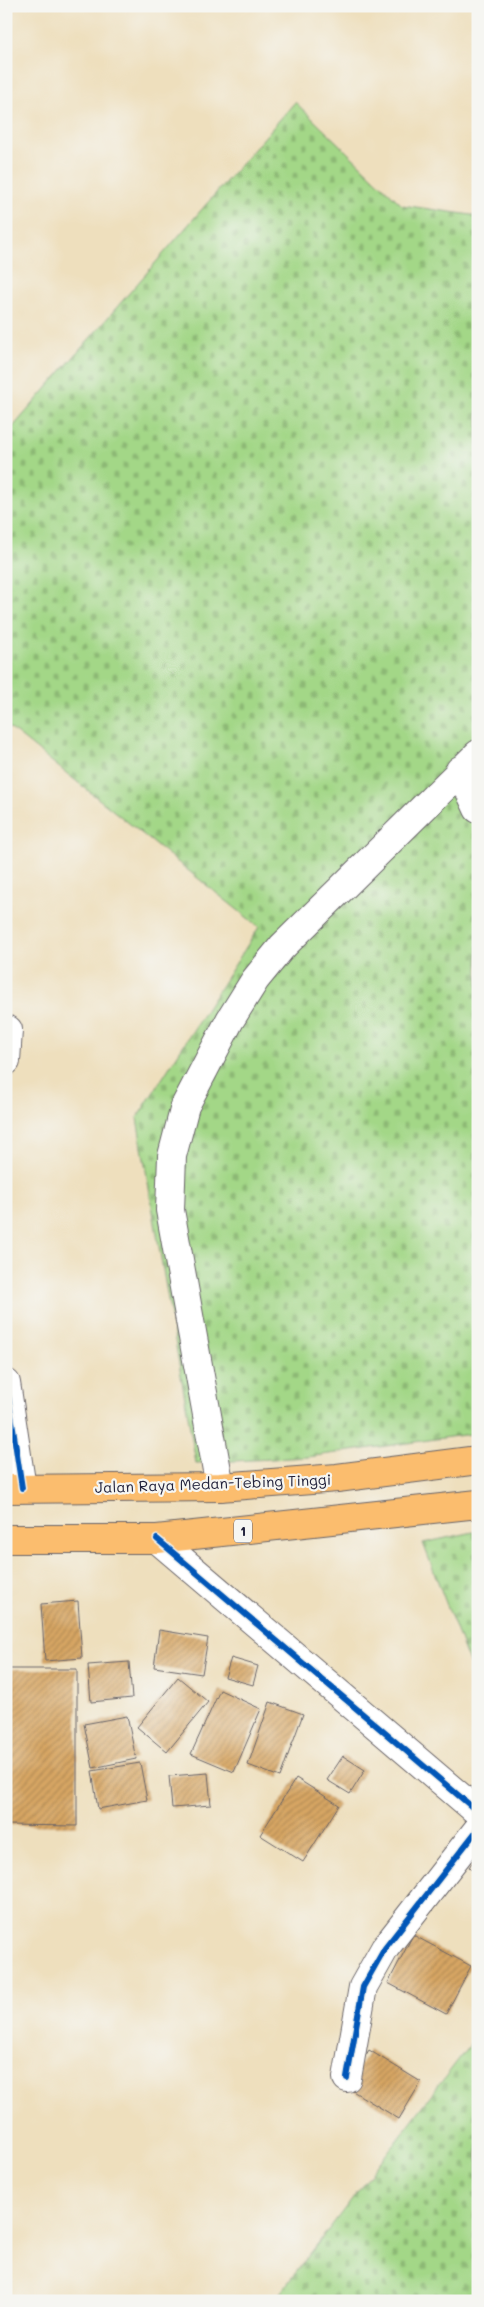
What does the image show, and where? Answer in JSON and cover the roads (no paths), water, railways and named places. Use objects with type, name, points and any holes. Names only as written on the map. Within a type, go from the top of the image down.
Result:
[{"type":"highway","name":"Jalan Raya Medan-Tebing Tinggi","points":[[14,1488],[220,1486],[337,1478],[478,1460]]},
{"type":"highway","name":"1","points":[[6,1539],[157,1539],[478,1504]]},
{"type":"street","points":[[469,762],[478,809]]},
{"type":"street","points":[[220,1486],[170,1210],[172,1156],[185,1106],[230,1020],[255,980],[276,953],[469,762]]},
{"type":"street","points":[[6,1061],[8,1030]]},
{"type":"street","points":[[6,1383],[14,1488]]},
{"type":"street","points":[[157,1539],[478,1812]]},
{"type":"street","points":[[347,2078],[363,1987],[372,1967],[478,1829]]}]
